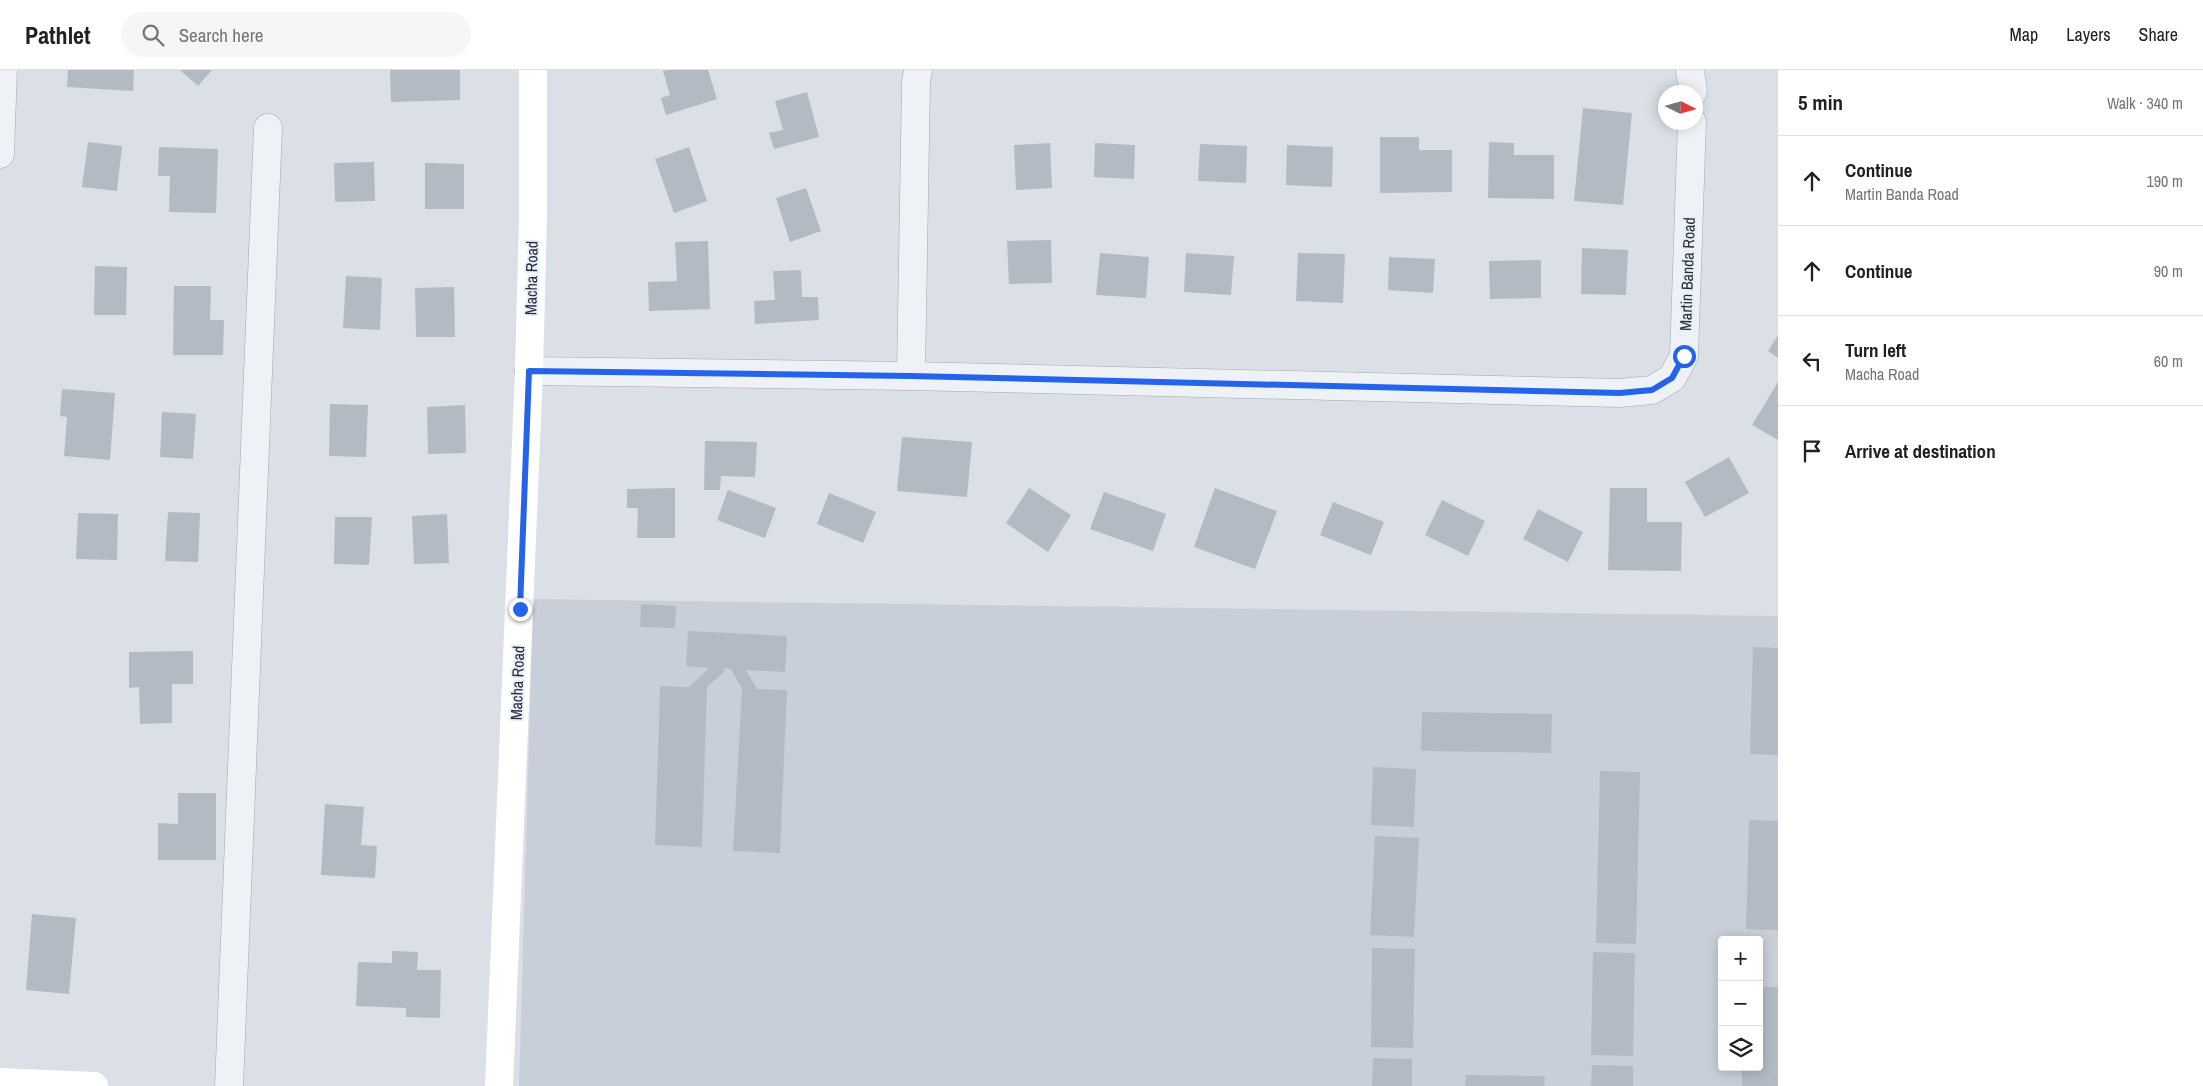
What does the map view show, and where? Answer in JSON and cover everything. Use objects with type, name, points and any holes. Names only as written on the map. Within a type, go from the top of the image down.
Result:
[{"type":"main road","name":"Macha Road","points":[[499,1086],[529,371],[533,215],[533,70]]},
{"type":"main road","points":[[0,1082],[94,1086]]},
{"type":"street","points":[[0,154],[3,70]]},
{"type":"street","points":[[911,376],[918,70]]},
{"type":"street","points":[[1690,70],[1692,85]]},
{"type":"street","points":[[229,1086],[268,128]]},
{"type":"street","name":"Martin Banda Road","points":[[529,371],[911,376],[1610,392],[1652,390],[1672,378],[1684,356],[1692,130]]},
{"type":"shaded area","points":[[533,599],[1778,616],[1778,1086],[519,1086]]},
{"type":"building","points":[[68,70],[134,70],[133,91],[67,87]]},
{"type":"building","points":[[180,70],[212,70],[198,86]]},
{"type":"building","points":[[390,70],[460,70],[460,100],[391,102]]},
{"type":"building","points":[[708,70],[717,99],[666,115],[661,98],[670,95],[663,71]]},
{"type":"building","points":[[807,92],[819,137],[774,149],[769,133],[783,130],[775,101]]},
{"type":"building","points":[[1583,108],[1632,113],[1623,205],[1574,201]]},
{"type":"building","points":[[1380,137],[1419,137],[1419,150],[1452,150],[1452,192],[1380,193]]},
{"type":"building","points":[[88,142],[122,146],[117,191],[82,187]]},
{"type":"building","points":[[1489,142],[1514,143],[1514,155],[1554,155],[1554,199],[1488,198]]},
{"type":"building","points":[[1050,143],[1052,188],[1016,190],[1014,145]]},
{"type":"building","points":[[1095,143],[1135,145],[1134,179],[1094,177]]},
{"type":"building","points":[[1200,144],[1247,146],[1246,183],[1198,181]]},
{"type":"building","points":[[1287,145],[1333,147],[1332,187],[1286,185]]},
{"type":"building","points":[[159,147],[218,149],[216,213],[169,212],[170,176],[158,176]]},
{"type":"building","points":[[689,147],[707,201],[674,213],[655,159]]},
{"type":"building","points":[[374,162],[375,201],[335,202],[334,163]]},
{"type":"building","points":[[425,163],[464,164],[464,209],[425,209]]},
{"type":"building","points":[[806,188],[821,231],[790,242],[776,198]]},
{"type":"building","points":[[1051,240],[1052,283],[1009,284],[1007,241]]},
{"type":"building","points":[[708,241],[710,309],[649,311],[648,282],[677,281],[675,242]]},
{"type":"building","points":[[1582,248],[1628,250],[1626,295],[1581,294]]},
{"type":"building","points":[[1100,253],[1149,257],[1146,298],[1096,295]]},
{"type":"building","points":[[1186,253],[1234,256],[1231,295],[1184,292]]},
{"type":"building","points":[[1298,253],[1345,254],[1343,303],[1296,301]]},
{"type":"building","points":[[1389,257],[1435,259],[1433,293],[1388,290]]},
{"type":"building","points":[[1541,260],[1541,298],[1490,299],[1489,261]]},
{"type":"building","points":[[95,266],[127,267],[126,315],[94,315]]},
{"type":"building","points":[[801,270],[802,297],[818,297],[819,320],[755,324],[754,301],[775,300],[773,271]]},
{"type":"building","points":[[346,276],[382,278],[380,330],[343,328]]},
{"type":"building","points":[[174,286],[211,286],[210,320],[224,320],[223,355],[173,355]]},
{"type":"building","points":[[454,287],[455,337],[416,337],[415,288]]},
{"type":"building","points":[[1778,335],[1778,358],[1768,351]]},
{"type":"building","points":[[1778,382],[1778,440],[1752,425]]},
{"type":"building","points":[[62,389],[115,393],[110,460],[64,456],[67,417],[60,416]]},
{"type":"building","points":[[330,404],[368,405],[366,457],[329,456]]},
{"type":"building","points":[[465,405],[466,453],[428,454],[427,407]]},
{"type":"building","points":[[162,412],[196,414],[193,459],[160,457]]},
{"type":"building","points":[[902,437],[972,442],[967,497],[897,491]]},
{"type":"building","points":[[705,441],[757,442],[755,477],[721,476],[720,490],[704,490]]},
{"type":"building","points":[[1729,457],[1749,493],[1705,517],[1685,482]]},
{"type":"building","points":[[675,488],[675,538],[637,538],[638,508],[627,508],[627,489]]},
{"type":"building","points":[[1029,488],[1071,515],[1048,552],[1006,523]]},
{"type":"building","points":[[1215,488],[1277,511],[1255,569],[1194,547]]},
{"type":"building","points":[[1610,488],[1647,488],[1647,522],[1682,522],[1681,571],[1608,570]]},
{"type":"building","points":[[728,490],[776,508],[765,538],[717,520]]},
{"type":"building","points":[[1104,492],[1166,514],[1153,551],[1090,529]]},
{"type":"building","points":[[829,493],[876,512],[863,543],[817,524]]},
{"type":"building","points":[[1442,500],[1485,521],[1468,556],[1425,535]]},
{"type":"building","points":[[1333,502],[1384,522],[1371,555],[1320,535]]},
{"type":"building","points":[[1538,509],[1583,532],[1568,562],[1523,539]]},
{"type":"building","points":[[168,512],[200,513],[198,562],[165,561]]},
{"type":"building","points":[[78,513],[118,514],[117,560],[76,559]]},
{"type":"building","points":[[447,514],[449,563],[414,564],[412,516]]},
{"type":"building","points":[[335,517],[372,517],[369,565],[334,564]]},
{"type":"building","points":[[641,604],[676,606],[675,628],[640,627]]},
{"type":"building","points":[[688,631],[787,636],[785,672],[746,670],[757,689],[787,690],[780,853],[733,851],[742,689],[731,669],[722,668],[725,671],[707,687],[702,847],[655,845],[660,686],[689,687],[709,668],[686,666]]},
{"type":"building","points":[[1753,647],[1778,648],[1778,755],[1750,754]]},
{"type":"building","points":[[193,651],[193,684],[172,684],[172,723],[140,724],[139,687],[129,688],[129,652]]},
{"type":"building","points":[[1422,712],[1552,714],[1551,753],[1421,751]]},
{"type":"building","points":[[1373,767],[1416,769],[1414,827],[1371,825]]},
{"type":"building","points":[[1600,771],[1640,772],[1636,944],[1596,943]]},
{"type":"building","points":[[178,793],[216,793],[216,860],[158,860],[158,823],[178,824]]},
{"type":"building","points":[[325,804],[364,807],[361,845],[377,846],[375,878],[321,875]]},
{"type":"building","points":[[1749,820],[1778,821],[1778,930],[1746,929]]},
{"type":"building","points":[[1375,836],[1419,838],[1414,937],[1370,935]]},
{"type":"building","points":[[32,914],[76,918],[69,994],[26,990]]},
{"type":"building","points":[[1372,948],[1415,949],[1413,1048],[1371,1047]]},
{"type":"building","points":[[392,951],[418,952],[417,970],[441,970],[440,1018],[406,1017],[406,1008],[356,1006],[358,962],[392,963]]},
{"type":"building","points":[[1593,952],[1635,953],[1633,1056],[1591,1055]]},
{"type":"building","points":[[1763,987],[1778,987],[1778,1086],[1742,1086],[1742,1071],[1763,1071]]},
{"type":"building","points":[[1373,1058],[1412,1059],[1412,1086],[1372,1086]]},
{"type":"building","points":[[1592,1065],[1633,1066],[1633,1086],[1591,1086]]},
{"type":"building","points":[[1466,1075],[1545,1076],[1544,1086],[1465,1086]]},
{"type":"route","points":[[520,609],[529,371],[911,376],[1620,393],[1652,390],[1672,378],[1684,356]]}]
